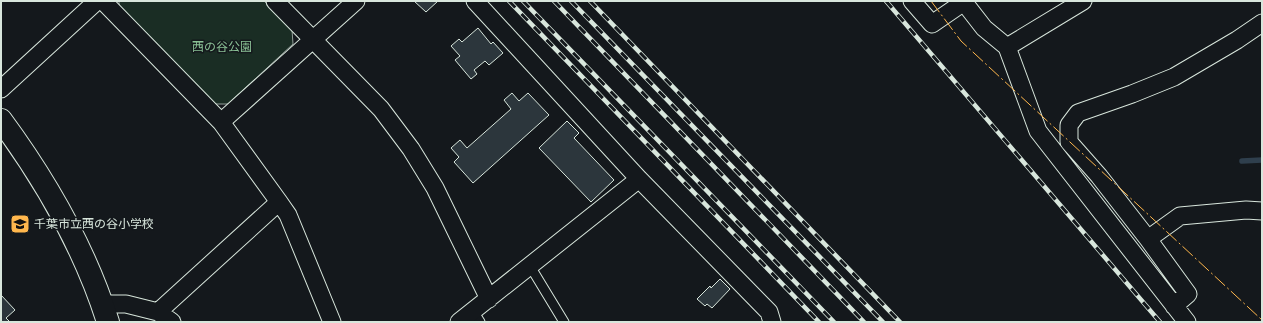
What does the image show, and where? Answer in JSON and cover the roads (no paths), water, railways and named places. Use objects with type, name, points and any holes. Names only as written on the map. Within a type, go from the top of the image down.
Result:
[{"type":"street","points":[[1,89],[97,1]]},
{"type":"street","points":[[103,1],[221,122],[280,202],[288,215],[332,322]]},
{"type":"street","points":[[275,1],[381,109],[411,149],[435,188],[489,298]]},
{"type":"street","points":[[221,122],[356,1]]},
{"type":"street","points":[[475,1],[639,179],[769,312],[772,322]]},
{"type":"street","points":[[912,1],[932,24],[964,1],[984,28],[1007,47],[1038,131],[1187,322]]},
{"type":"street","points":[[1007,47],[1083,1]]},
{"type":"street","points":[[1174,306],[1188,294],[1148,239],[1069,142],[1069,125],[1078,113],[1174,77],[1237,40],[1262,23]]},
{"type":"street","points":[[1,120],[43,181],[78,245],[105,313],[126,304],[165,317],[280,202]]},
{"type":"street","points":[[459,322],[476,316],[489,298],[639,179]]},
{"type":"street","points":[[1148,239],[1180,216],[1246,210],[1262,211]]},
{"type":"lane","points":[[530,266],[564,322]]},
{"type":"waterway","points":[[1242,161],[1262,160]]},
{"type":"railway","points":[[509,1],[819,322]]},
{"type":"railway","points":[[523,1],[834,322]]},
{"type":"railway","points":[[554,1],[864,322]]},
{"type":"railway","points":[[571,1],[883,322]]},
{"type":"railway","points":[[590,1],[900,322]]},
{"type":"railway","points":[[886,1],[1160,322]]},
{"type":"place","name":"千葉市立西の谷小学校","points":[[20,224]]},
{"type":"park label","name":"西の谷公園","points":[[222,47]]}]
